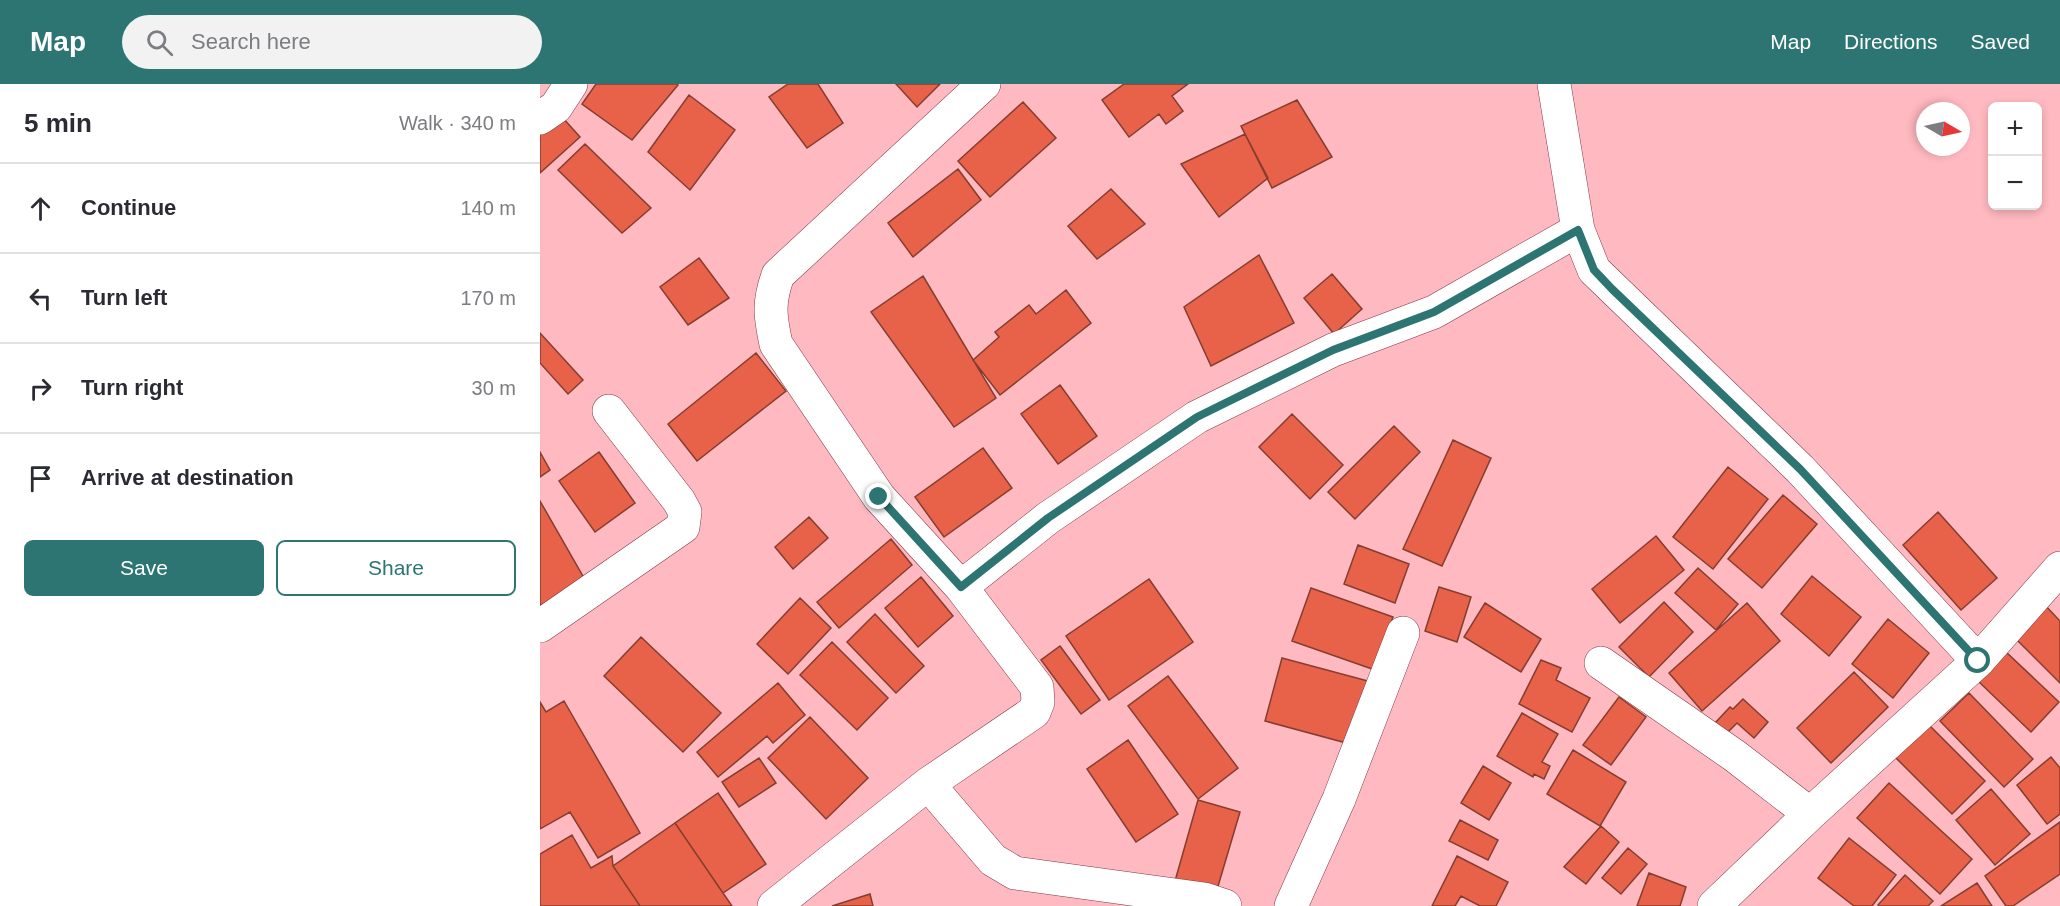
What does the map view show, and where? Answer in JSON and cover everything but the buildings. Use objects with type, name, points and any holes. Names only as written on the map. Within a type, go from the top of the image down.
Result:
[{"type":"street","points":[[540,118],[556,107],[571,84]]},
{"type":"street","points":[[774,906],[928,784],[1034,712],[1038,702],[1037,687],[961,587],[879,497],[776,344],[771,322],[770,297],[778,275],[984,84]]},
{"type":"street","points":[[1554,84],[1578,230],[1594,270],[1800,469],[1978,661]]},
{"type":"street","points":[[961,587],[1048,518],[1197,417],[1333,350],[1434,312],[1578,230]]},
{"type":"street","points":[[540,626],[683,527],[685,512],[679,501],[609,411]]},
{"type":"street","points":[[1714,906],[1810,814],[1978,661],[2060,568]]},
{"type":"street","points":[[1292,906],[1339,799],[1403,633]]},
{"type":"street","points":[[1601,663],[1735,756],[1810,814]]},
{"type":"street","points":[[928,784],[993,860],[1015,873],[1204,899],[1225,906]]},
{"type":"route","points":[[879,497],[961,587],[1048,518],[1197,417],[1333,350],[1434,312],[1578,230],[1594,270],[1800,469],[1978,661]]}]
